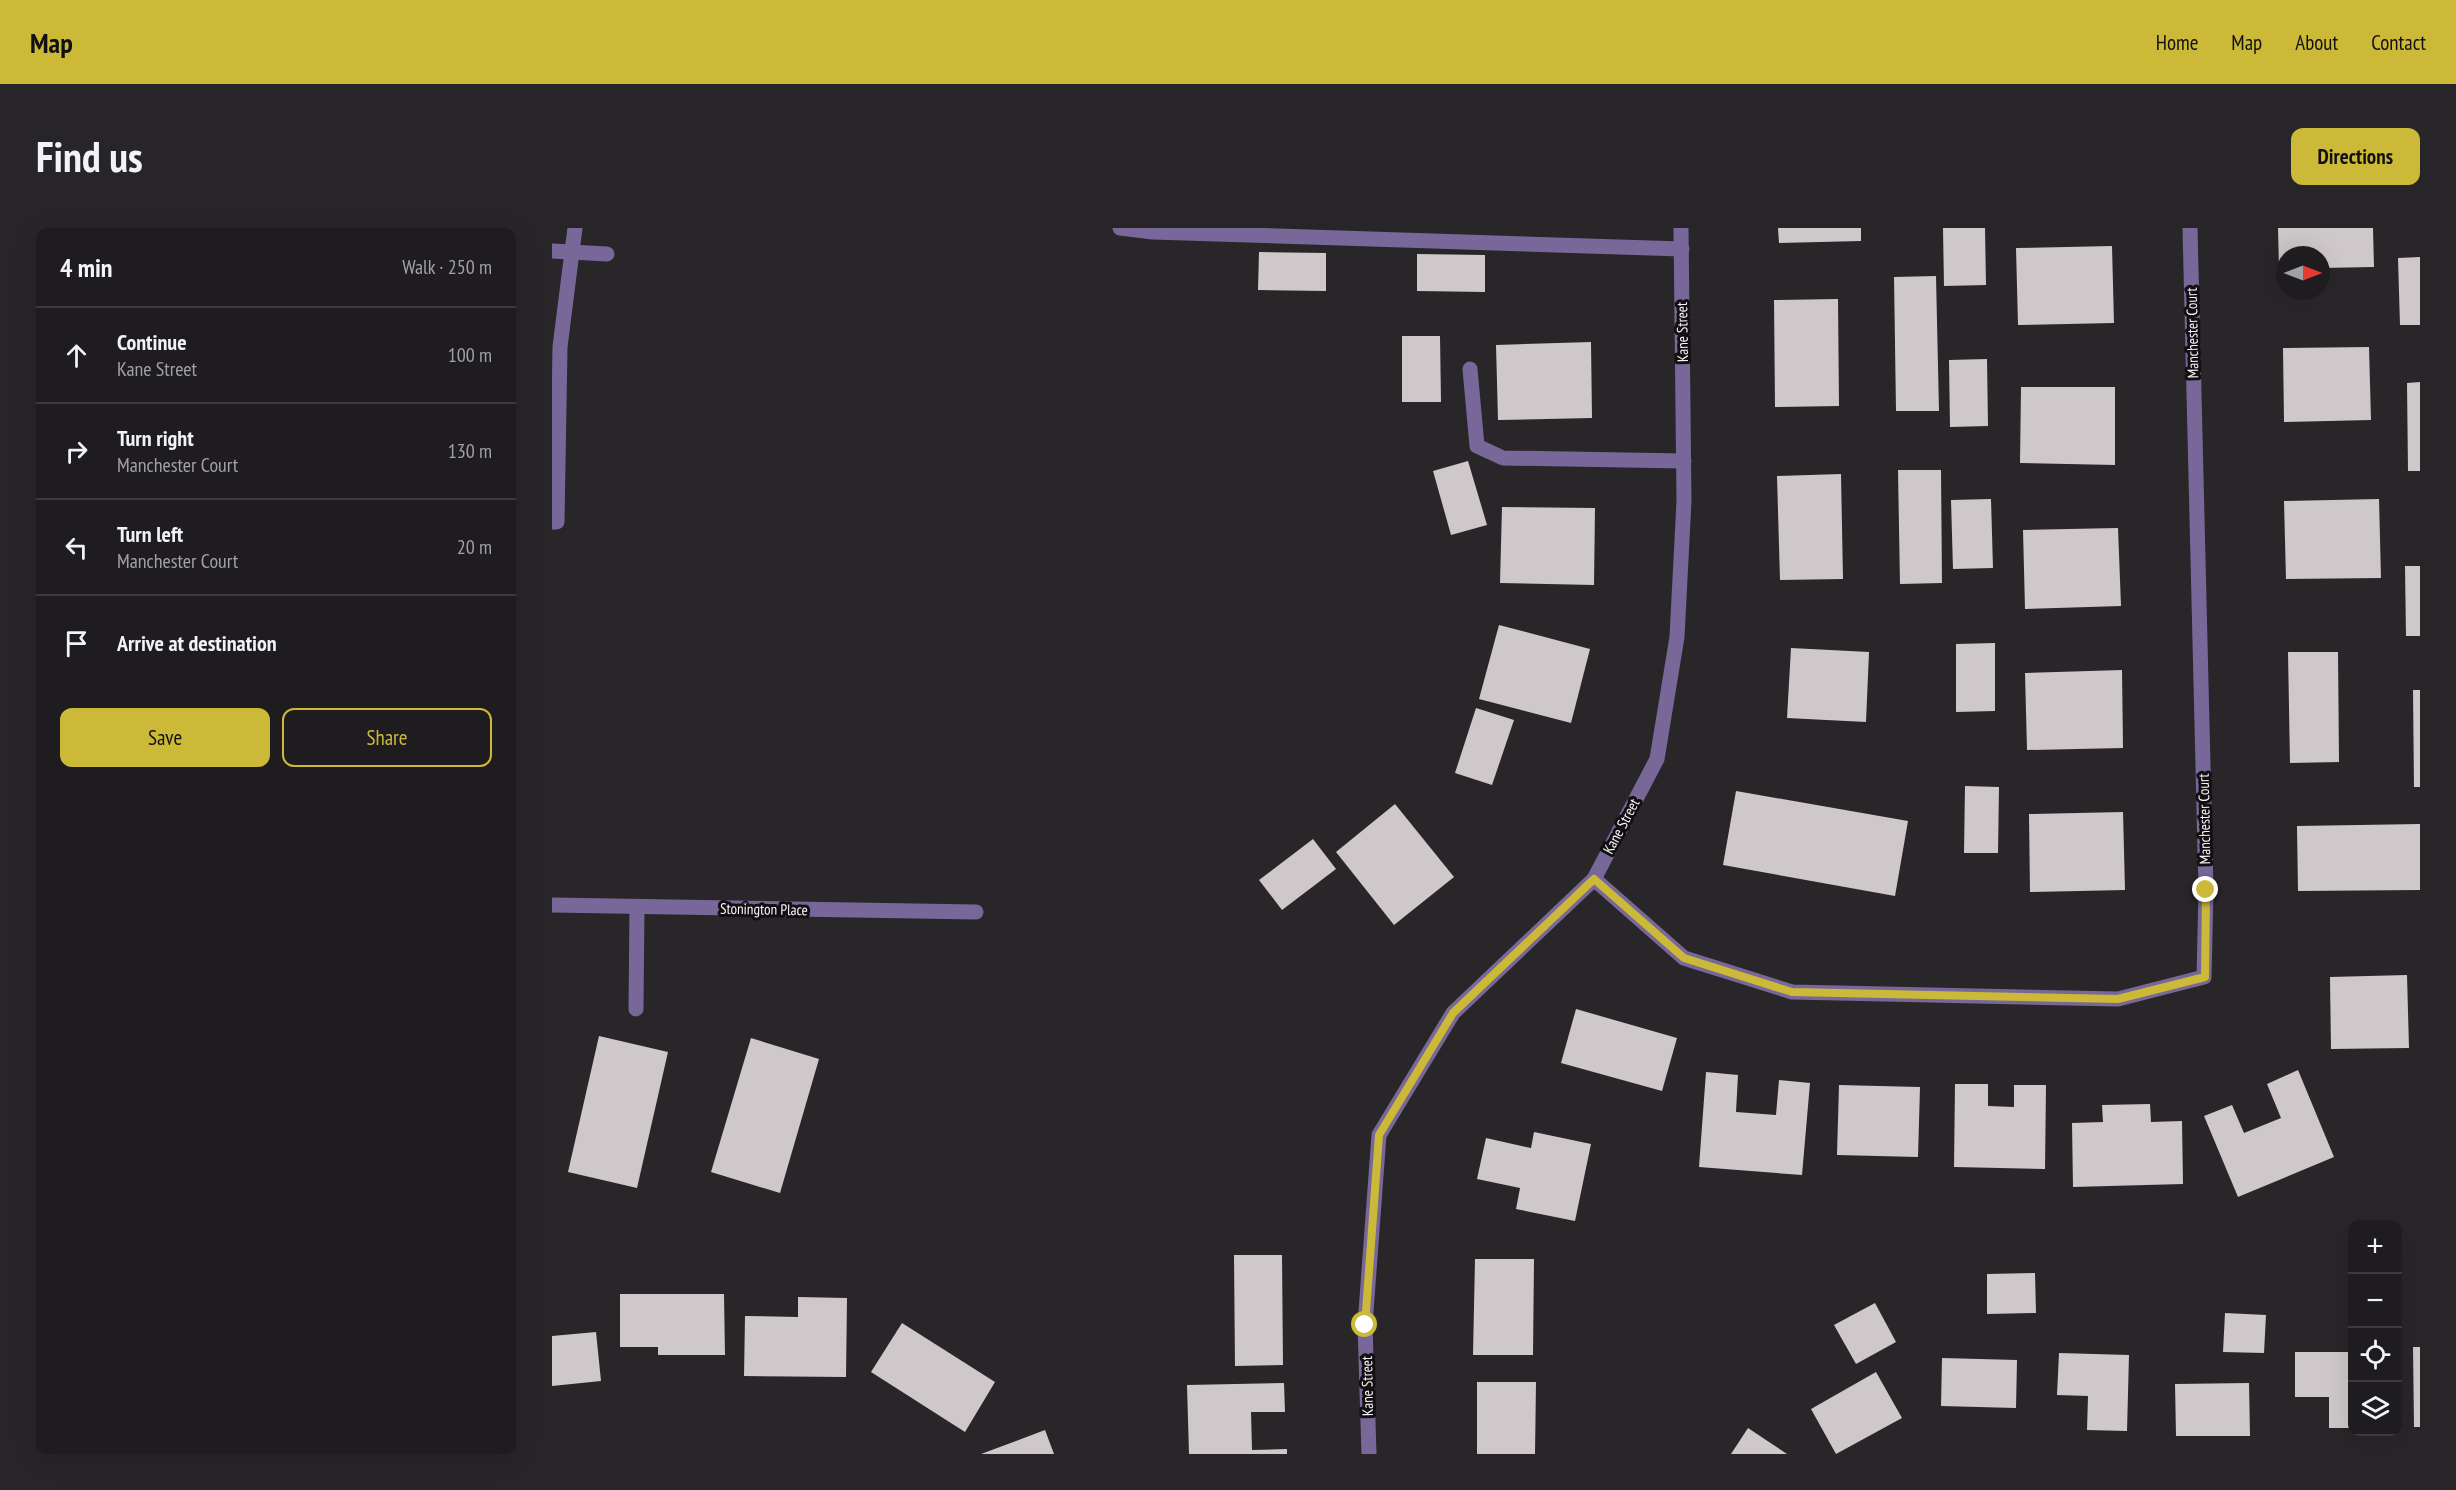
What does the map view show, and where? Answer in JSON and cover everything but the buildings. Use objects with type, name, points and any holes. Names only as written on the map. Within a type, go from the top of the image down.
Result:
[{"type":"street","points":[[552,522],[557,522],[556,347],[575,228]]},
{"type":"street","points":[[1120,228],[1153,232],[1682,249]]},
{"type":"street","name":"Kane Street","points":[[1369,1454],[1365,1325],[1379,1135],[1453,1013],[1594,879],[1657,759],[1677,637],[1684,461],[1681,228]]},
{"type":"street","name":"Manchester Court","points":[[1594,879],[1684,958],[1792,992],[2118,999],[2205,977],[2206,890],[2190,228]]},
{"type":"street","points":[[552,251],[607,254]]},
{"type":"street","points":[[1470,369],[1478,446],[1503,458],[1684,461]]},
{"type":"street","name":"Stonington Place","points":[[552,905],[976,912]]},
{"type":"street","points":[[636,1009],[637,907]]},
{"type":"route","points":[[1365,1325],[1379,1135],[1453,1013],[1594,879],[1684,958],[1792,992],[2118,999],[2205,977],[2206,890]]}]
